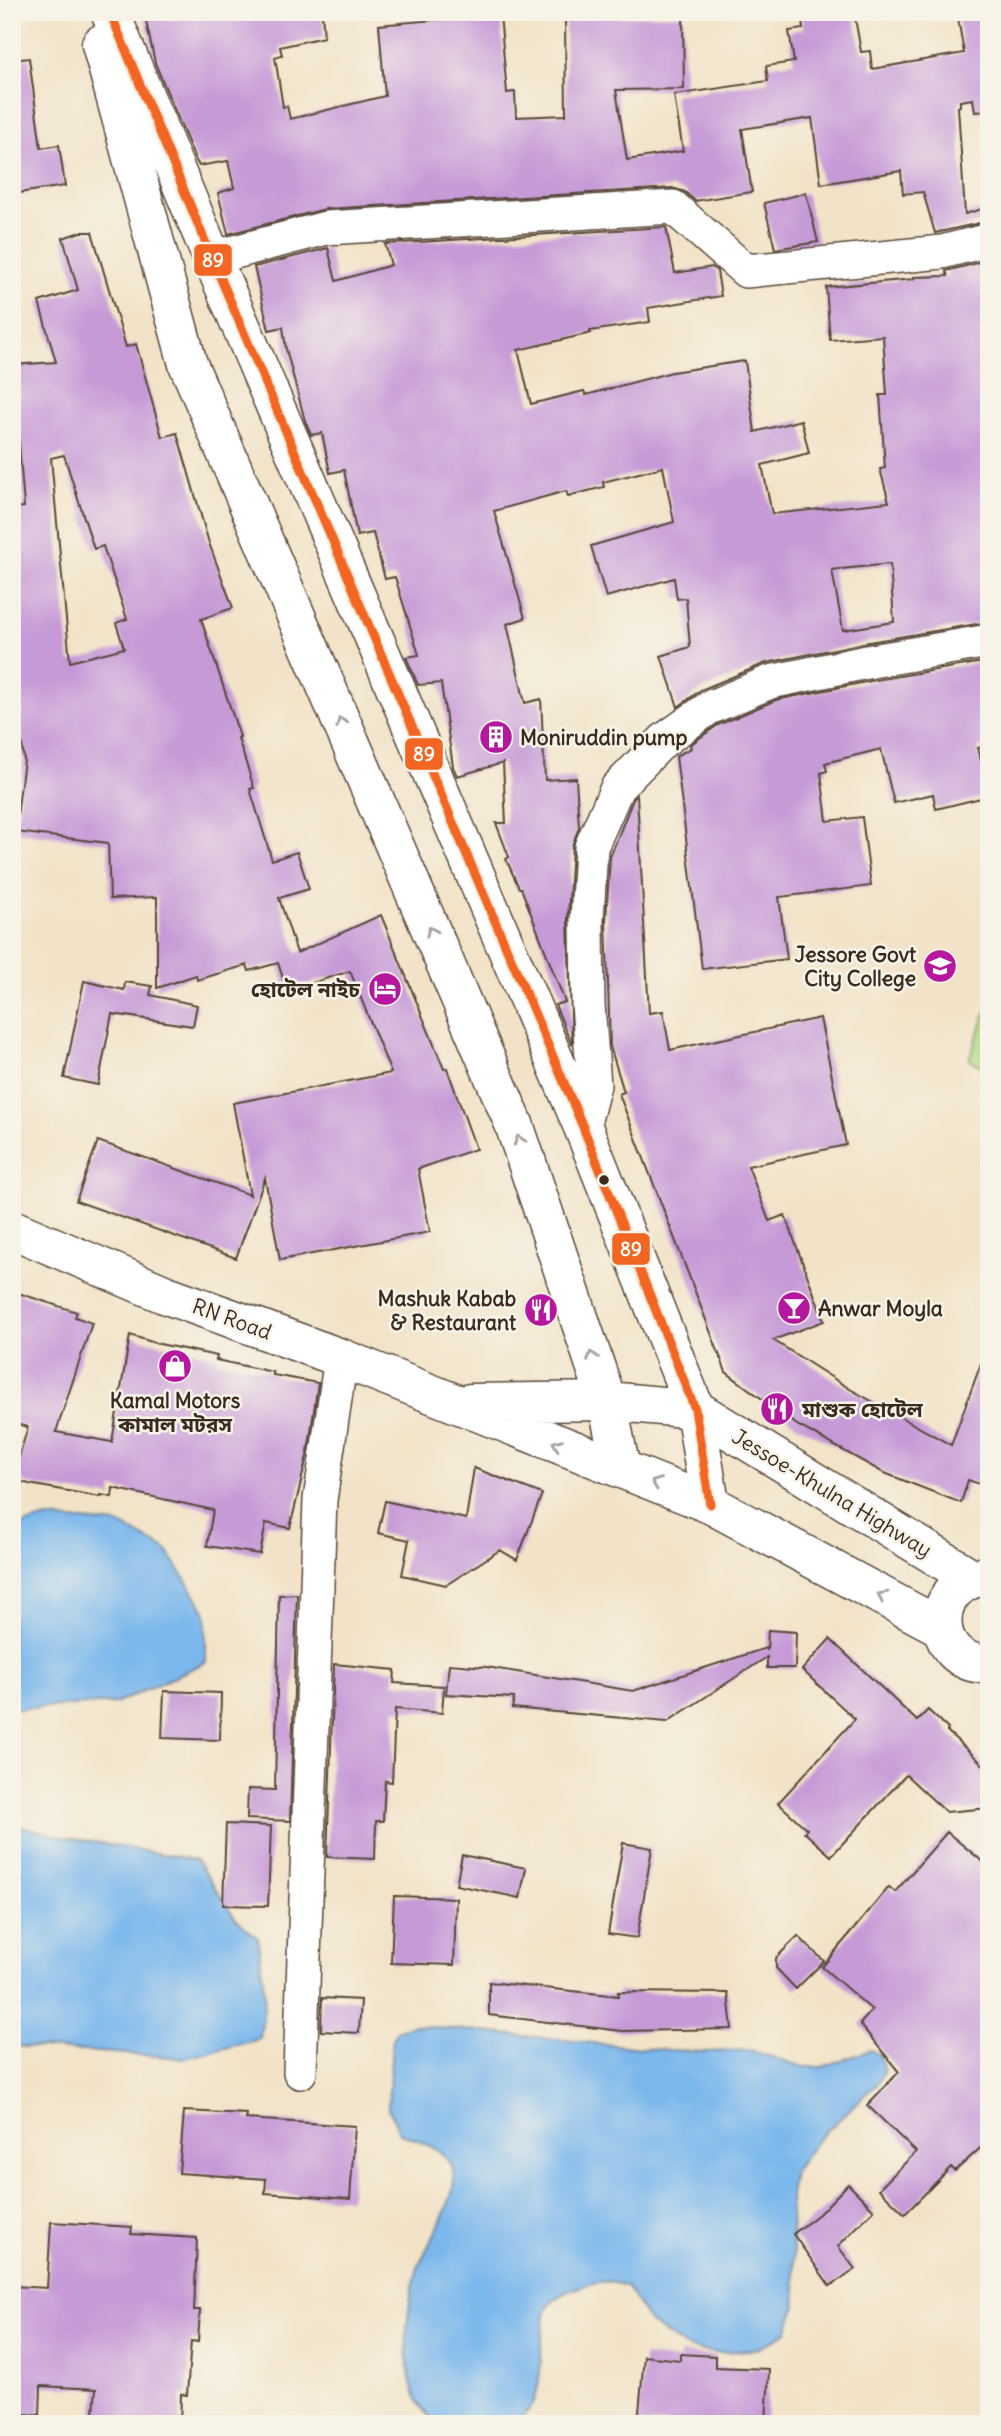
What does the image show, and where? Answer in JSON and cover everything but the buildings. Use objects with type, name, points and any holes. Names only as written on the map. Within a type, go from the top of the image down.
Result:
[{"type":"highway","points":[[93,12],[188,364],[514,1124],[607,1401],[621,1469],[710,1504],[942,1628]]},
{"type":"highway","points":[[110,12],[212,258],[583,1127],[695,1409],[710,1504]]},
{"type":"highway","name":"RN Road","points":[[12,1230],[164,1294],[341,1358],[621,1469]]},
{"type":"highway","name":"RN Road","points":[[454,1404],[607,1401]]},
{"type":"highway","name":"Jessoe-Khulna Highway","points":[[607,1401],[695,1409],[980,1577]]},
{"type":"highway","points":[[980,1577],[958,1586],[948,1598],[942,1612],[942,1628],[947,1642],[957,1654],[983,1671]]},
{"type":"street","points":[[212,258],[326,228],[673,207],[746,271],[942,252],[989,240]]},
{"type":"street","points":[[583,1127],[594,1084],[588,1004],[587,920],[591,847],[617,789],[664,740],[709,708],[770,682],[989,641]]},
{"type":"street","points":[[300,2072],[320,1500],[341,1358]]},
{"type":"green space","points":[[989,1004],[989,1070],[969,1060]]},
{"type":"water","points":[[47,1518],[118,1524],[166,1549],[206,1612],[206,1662],[117,1703],[12,1709],[12,1528]]},
{"type":"water","points":[[14,1824],[58,1836],[196,1860],[236,1919],[258,1938],[265,1998],[260,2039],[186,2058],[12,2046]]},
{"type":"water","points":[[413,2025],[653,2049],[705,2052],[749,2050],[804,2067],[822,2067],[871,2050],[880,2055],[884,2072],[878,2083],[817,2140],[794,2171],[790,2195],[796,2307],[787,2332],[758,2349],[716,2353],[687,2348],[650,2323],[626,2286],[607,2282],[592,2283],[564,2293],[548,2307],[543,2326],[537,2392],[522,2417],[508,2424],[442,2424],[427,2414],[416,2398],[410,2378],[407,2355],[409,2309],[417,2271],[448,2205],[454,2178],[452,2167],[443,2155],[400,2133],[388,2107],[392,2042],[396,2032]]},
{"type":"transit line","name":"89","points":[[110,12],[212,258],[583,1127],[695,1409],[710,1504]]},
{"type":"place","name":"Moniruddin pump","points":[[496,737]]},
{"type":"place","name":"Jessore Govt City College","points":[[940,966]]},
{"type":"place","name":"হোটেল নাইচ","points":[[385,989]]},
{"type":"place","name":"Anwar Moyla","points":[[794,1308]]},
{"type":"place","name":"Mashuk Kabab & Restaurant","points":[[541,1310]]},
{"type":"place","name":"Kamal Motors কামাল মটরস","points":[[175,1366]]},
{"type":"place","name":"মাশুক হোটেল","points":[[777,1409]]}]
